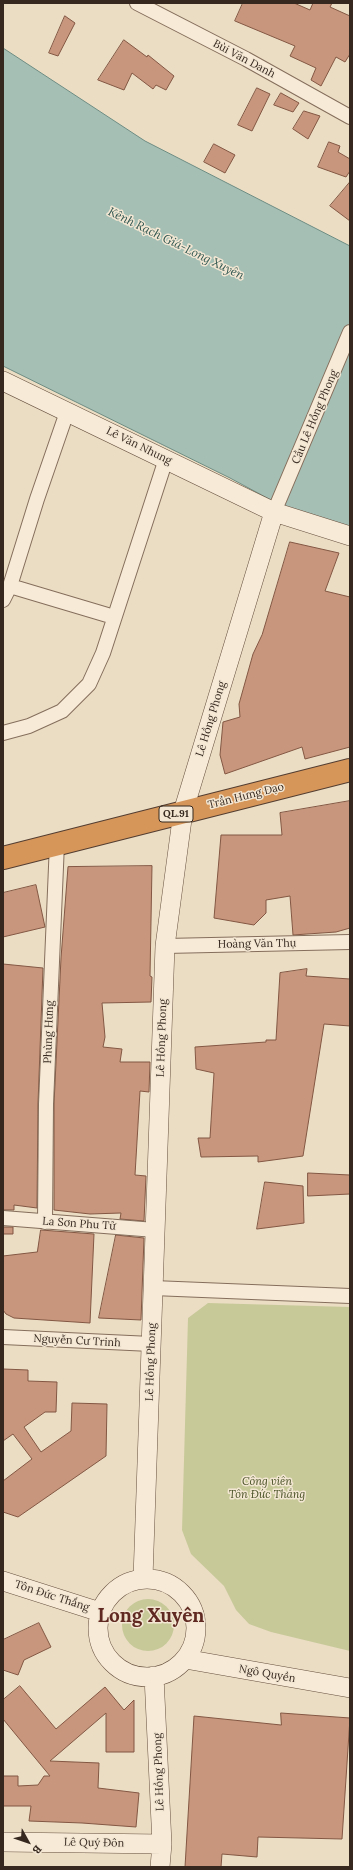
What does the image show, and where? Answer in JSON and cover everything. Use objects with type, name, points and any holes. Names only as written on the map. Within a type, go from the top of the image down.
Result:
[{"type":"highway","name":"Trần Hưng Đạo","points":[[3,858],[350,770]]},
{"type":"street","name":"Bùi Văn Danh","points":[[137,3],[246,59],[350,117]]},
{"type":"street","name":"Cầu Lê Hồng Phong","points":[[277,506],[350,332]]},
{"type":"street","name":"Lê Văn Nhung","points":[[3,381],[166,460],[350,536]]},
{"type":"street","points":[[3,600],[10,586],[37,499],[67,412]]},
{"type":"street","points":[[3,733],[29,726],[62,711],[77,698],[89,684],[96,672],[166,460]]},
{"type":"street","name":"Lê Hồng Phong","points":[[143,1578],[165,946],[183,812],[277,506]]},
{"type":"street","points":[[10,586],[114,617]]},
{"type":"street","name":"Phùng Hưng","points":[[45,1222],[46,1104],[58,843]]},
{"type":"street","name":"Hoàng Văn Thụ","points":[[165,946],[350,942]]},
{"type":"street","name":"La Sơn Phu Tử","points":[[3,1218],[155,1230]]},
{"type":"street","points":[[153,1288],[350,1296]]},
{"type":"street","name":"Nguyễn Cư Trinh","points":[[3,1337],[151,1344]]},
{"type":"street","points":[[143,1578],[160,1580],[174,1587],[186,1598],[194,1612],[196,1629],[193,1645],[185,1659],[176,1667],[154,1676],[138,1676],[127,1672],[109,1660],[100,1645],[97,1628],[100,1612],[107,1599],[117,1589],[129,1582],[143,1578]]},
{"type":"street","name":"Tôn Đức Thắng","points":[[3,1581],[100,1612]]},
{"type":"street","name":"Ngô Quyền","points":[[185,1659],[350,1688]]},
{"type":"street","name":"Lê Hồng Phong","points":[[154,1676],[162,1844],[160,1867]]},
{"type":"street","name":"Lê Quý Đôn","points":[[3,1842],[162,1844]]},
{"type":"green space","name":"Công viên Tôn Đức Thắng","points":[[208,1303],[350,1307],[350,1651],[271,1632],[249,1624],[236,1610],[224,1586],[191,1554],[182,1530],[188,1318]]},
{"type":"green space","points":[[143,1599],[153,1599],[162,1603],[170,1611],[174,1620],[174,1630],[170,1639],[162,1647],[153,1651],[143,1651],[134,1647],[126,1639],[122,1630],[122,1620],[126,1611],[134,1603]]},
{"type":"water","name":"Kênh Rạch Giá-Long Xuyên","points":[[3,48],[145,141],[350,246],[350,529],[297,514],[230,478],[3,366]]},
{"type":"building","points":[[243,3],[294,3],[310,10],[313,3],[332,3],[330,7],[350,16],[350,54],[345,62],[336,57],[321,86],[311,80],[316,68],[290,56],[295,46],[235,21]]},
{"type":"building","points":[[65,16],[75,23],[58,56],[49,53]]},
{"type":"building","points":[[124,40],[147,57],[148,55],[174,76],[166,90],[156,85],[153,89],[132,73],[124,90],[98,80]]},
{"type":"building","points":[[257,88],[270,94],[252,131],[238,125]]},
{"type":"building","points":[[281,93],[299,103],[293,112],[274,105]]},
{"type":"building","points":[[304,111],[320,116],[308,139],[293,129]]},
{"type":"building","points":[[329,142],[340,146],[338,152],[350,159],[350,171],[346,177],[318,167]]},
{"type":"building","points":[[214,144],[235,155],[225,173],[204,162]]},
{"type":"building","points":[[350,182],[350,221],[330,206]]},
{"type":"building","points":[[290,542],[339,553],[325,591],[350,597],[350,747],[305,759],[302,747],[225,774],[220,755],[223,722],[240,717],[239,704],[253,654],[262,635]]},
{"type":"building","points":[[350,801],[350,928],[336,932],[293,935],[290,896],[266,900],[266,913],[254,925],[214,918],[221,835],[282,835],[280,813]]},
{"type":"building","points":[[152,866],[151,1002],[102,1003],[105,1037],[103,1047],[122,1049],[120,1062],[150,1062],[149,1092],[140,1091],[135,1175],[146,1176],[144,1221],[120,1219],[121,1213],[90,1214],[54,1210],[54,1104],[61,958],[68,867]]},
{"type":"building","points":[[36,885],[45,927],[3,937],[3,893]]},
{"type":"building","points":[[3,964],[43,968],[38,1104],[37,1208],[14,1205],[14,1210],[3,1210]]},
{"type":"building","points":[[307,969],[306,976],[350,979],[350,1026],[324,1024],[303,1156],[258,1162],[258,1156],[201,1157],[198,1138],[210,1138],[214,1073],[196,1069],[195,1047],[276,1040],[280,973]]},
{"type":"building","points":[[308,1173],[350,1175],[350,1194],[308,1196]]},
{"type":"building","points":[[265,1182],[303,1186],[304,1223],[257,1229]]},
{"type":"building","points":[[3,1227],[13,1227],[13,1234],[3,1234]]},
{"type":"building","points":[[41,1230],[94,1234],[90,1323],[14,1318],[6,1314],[3,1310],[3,1256],[37,1252]]},
{"type":"building","points":[[116,1235],[144,1238],[141,1320],[99,1318]]},
{"type":"building","points":[[3,1369],[28,1370],[28,1381],[57,1382],[56,1412],[45,1412],[24,1427],[41,1452],[71,1431],[72,1403],[107,1404],[106,1456],[18,1517],[3,1512],[3,1481],[32,1459],[13,1434],[3,1441]]},
{"type":"building","points":[[39,1623],[51,1647],[24,1660],[18,1675],[3,1670],[3,1640]]},
{"type":"building","points":[[20,1686],[56,1729],[105,1687],[124,1710],[134,1700],[134,1752],[106,1752],[106,1713],[50,1761],[99,1763],[98,1788],[139,1793],[136,1827],[29,1821],[31,1806],[3,1806],[3,1776],[18,1776],[18,1786],[38,1785],[44,1776],[50,1776],[3,1719],[3,1700]]},
{"type":"building","points":[[281,1713],[350,1718],[342,1839],[258,1837],[257,1857],[222,1854],[221,1867],[185,1867],[194,1716],[281,1725]]},
{"type":"district","name":"Long Xuyên","points":[[151,1617]]}]
